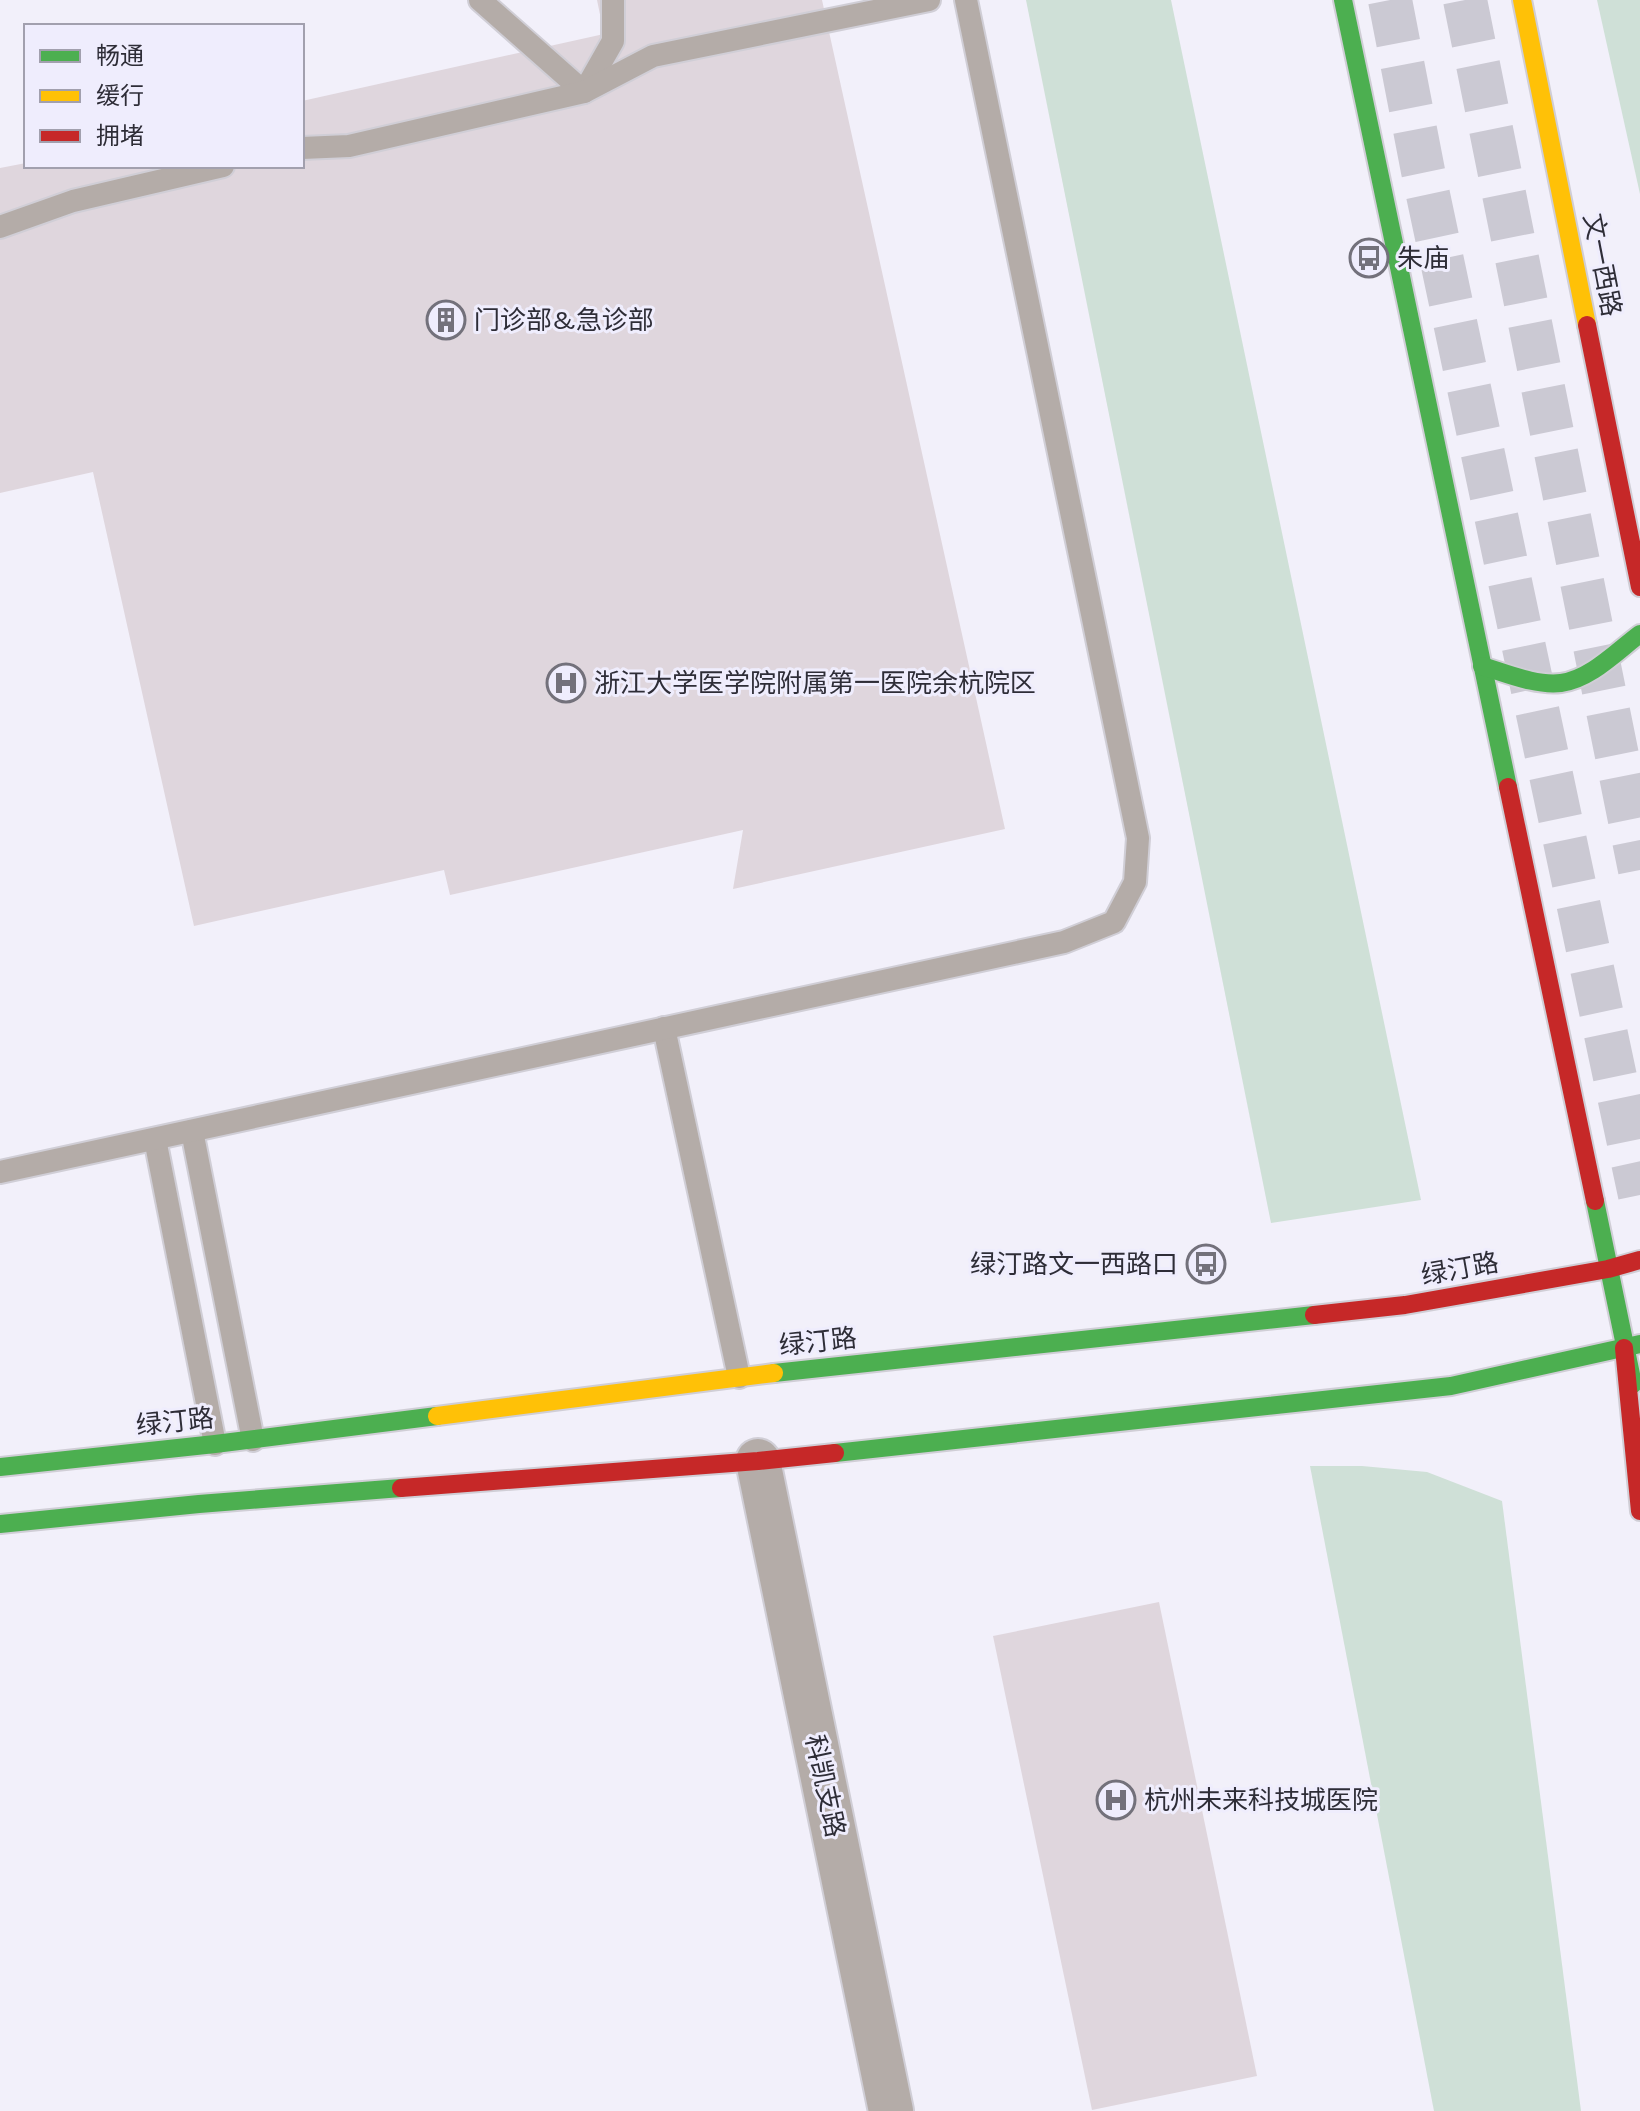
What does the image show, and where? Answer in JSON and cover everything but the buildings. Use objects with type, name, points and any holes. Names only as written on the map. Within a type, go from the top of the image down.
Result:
[{"type":"main road","points":[[1343,0],[1608,1269],[1632,1346],[1640,1412]]},
{"type":"main road","name":"文一西路","points":[[1522,0],[1640,587]]},
{"type":"main road","points":[[1482,666],[1546,682],[1563,683],[1585,674],[1640,634]]},
{"type":"main road","name":"绿汀路","points":[[0,1467],[253,1440],[739,1377],[1405,1305],[1608,1269],[1640,1260]]},
{"type":"main road","points":[[0,1524],[199,1504],[758,1461],[1451,1386],[1632,1346]]},
{"type":"main road","points":[[1632,1346],[1640,1511]]},
{"type":"street","name":"科凯支路","points":[[758,1461],[891,2111]]},
{"type":"lane","points":[[480,0],[584,92]]},
{"type":"lane","points":[[584,92],[613,41],[613,0]]},
{"type":"lane","points":[[304,148],[349,146],[584,92],[653,56],[929,0]]},
{"type":"lane","points":[[0,1172],[1064,942],[1114,922],[1135,882],[1138,838],[966,0]]},
{"type":"lane","points":[[0,227],[73,201],[214,168]]},
{"type":"lane","points":[[664,1028],[739,1377]]},
{"type":"lane","points":[[192,1131],[253,1440]]},
{"type":"lane","points":[[155,1139],[215,1444]]},
{"type":"shaded area","points":[[1026,0],[1171,0],[1421,1200],[1271,1223]]},
{"type":"shaded area","points":[[1597,0],[1640,0],[1640,194]]},
{"type":"shaded area","points":[[1310,1466],[1362,1466],[1427,1472],[1502,1501],[1581,2111],[1434,2111]]},
{"type":"tunnel","points":[[1390,0],[1423,171],[1640,1195]]},
{"type":"tunnel","points":[[1465,0],[1640,870]]},
{"type":"traffic: fast","points":[[1343,0],[1508,787]]},
{"type":"traffic: fast","points":[[1482,666],[1531,681],[1561,683],[1593,670],[1640,634]]},
{"type":"traffic: fast","points":[[1595,1201],[1633,1384]]},
{"type":"traffic: fast","points":[[774,1373],[1314,1315]]},
{"type":"traffic: fast","points":[[835,1453],[1451,1386],[1640,1344]]},
{"type":"traffic: fast","points":[[0,1467],[437,1416]]},
{"type":"traffic: fast","points":[[0,1524],[401,1488]]},
{"type":"traffic: slow","points":[[1522,0],[1587,325]]},
{"type":"traffic: slow","points":[[437,1416],[774,1373]]},
{"type":"traffic: jam","points":[[1587,325],[1640,587]]},
{"type":"traffic: jam","points":[[1508,787],[1595,1201]]},
{"type":"traffic: jam","points":[[1314,1315],[1405,1305],[1608,1269],[1640,1260]]},
{"type":"traffic: jam","points":[[1624,1348],[1640,1511]]},
{"type":"traffic: jam","points":[[401,1488],[835,1453]]},
{"type":"place","name":"朱庙","points":[[1369,258]]},
{"type":"place","name":"门诊部&急诊部","points":[[446,320]]},
{"type":"place","name":"浙江大学医学院附属第一医院余杭院区","points":[[566,683]]},
{"type":"place","name":"绿汀路文一西路口","points":[[1206,1264]]},
{"type":"place","name":"杭州未来科技城医院","points":[[1116,1800]]}]
